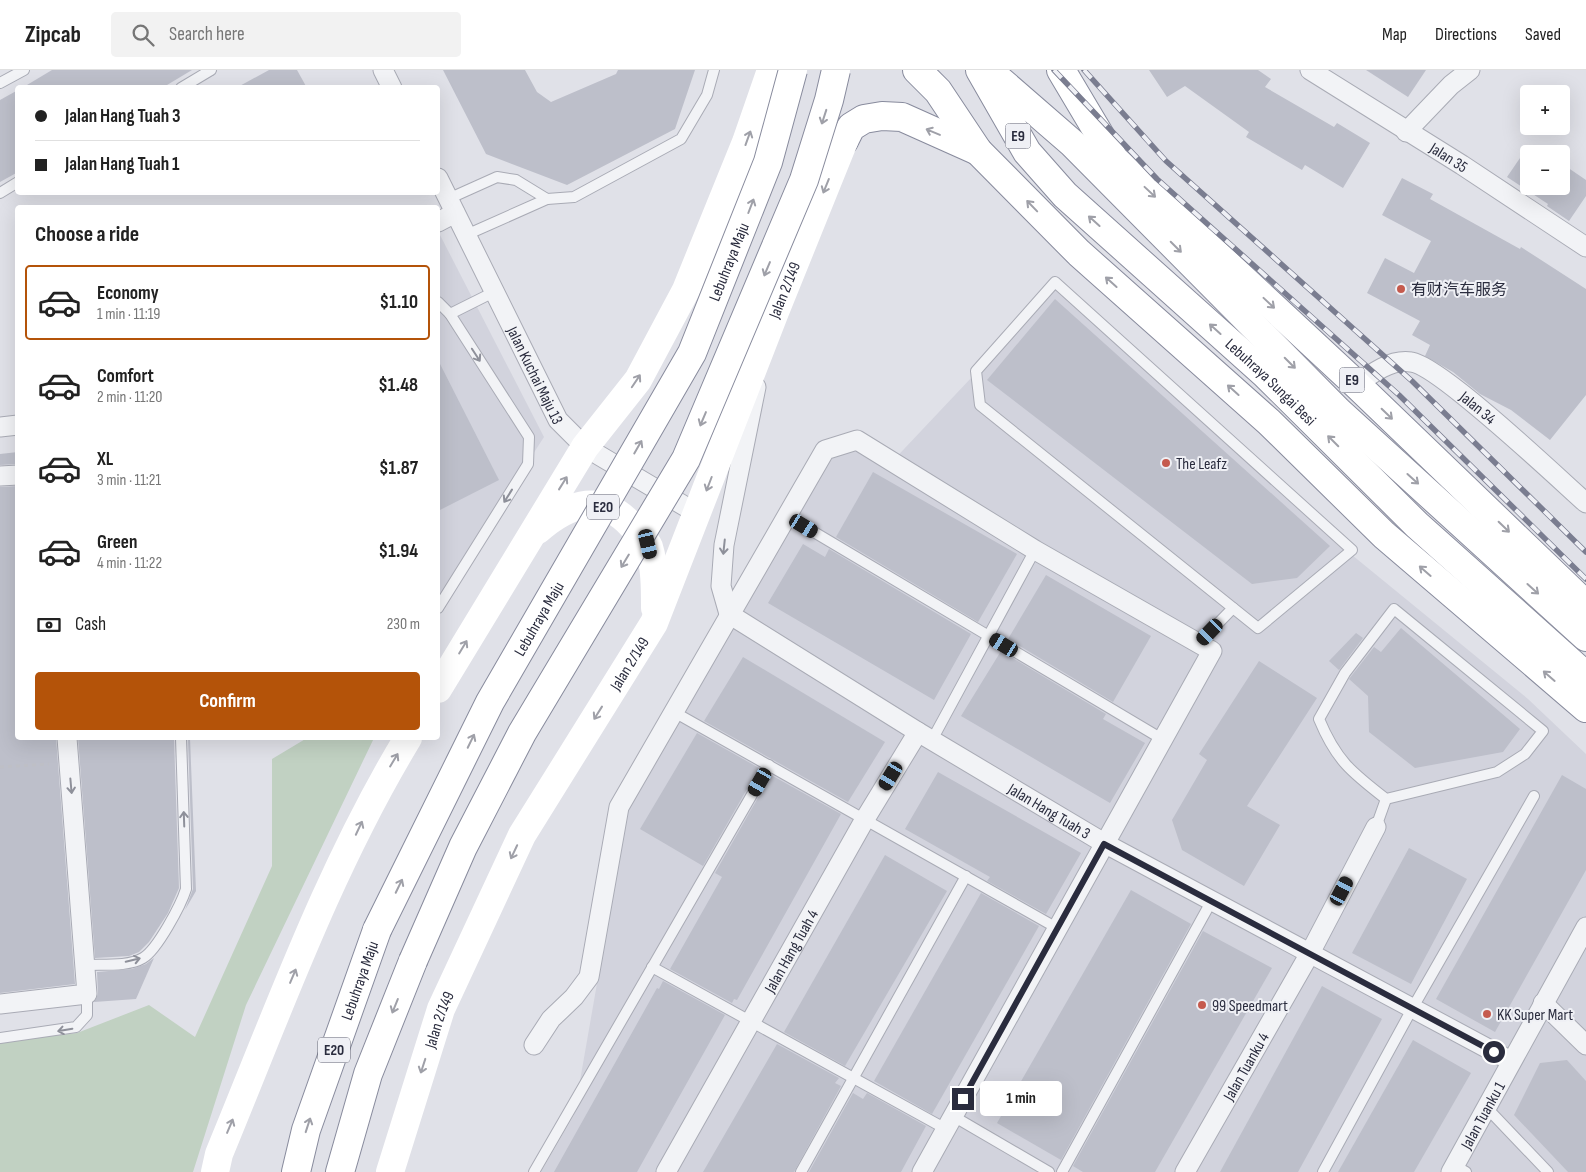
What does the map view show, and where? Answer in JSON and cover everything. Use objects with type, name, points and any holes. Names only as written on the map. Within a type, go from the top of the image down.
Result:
[{"type":"main road","points":[[440,686],[585,447],[638,380],[686,290],[746,142],[771,70]]},
{"type":"main road","name":"Lebuhraya Maju","points":[[296,1172],[306,1130],[377,930],[490,702],[692,352],[768,162],[793,70]]},
{"type":"main road","name":"E20","points":[[340,1172],[368,1074],[413,961],[463,847],[522,733],[686,459],[804,180],[830,100],[836,70]]},
{"type":"main road","points":[[917,70],[935,81],[978,150],[1079,253],[1269,422],[1384,535],[1586,708]]},
{"type":"main road","name":"Lebuhraya Sungai Besi","points":[[980,70],[1027,152],[1065,195],[1265,374],[1417,525],[1586,676]]},
{"type":"main road","points":[[988,70],[1072,143],[1338,411],[1586,637]]},
{"type":"main road","points":[[1008,70],[1114,159]]},
{"type":"main road","name":"E9","points":[[1061,70],[1114,159],[1356,385],[1586,605]]},
{"type":"main road","name":"Jalan 2/149","points":[[390,1172],[441,1009],[522,835],[654,623],[775,312],[851,127],[864,119],[882,116],[902,117],[978,150]]},
{"type":"main road","points":[[1269,422],[1417,525]]},
{"type":"main road","points":[[528,539],[556,514],[580,505],[598,504],[626,520],[648,544],[655,574],[654,623]]},
{"type":"main road","points":[[215,1172],[219,1154],[323,905],[380,783],[407,740]]},
{"type":"street","points":[[383,70],[390,85]]},
{"type":"street","name":"Jalan 35","points":[[1310,70],[1406,132],[1462,165],[1586,246]]},
{"type":"street","points":[[1406,132],[1452,85],[1470,70]]},
{"type":"street","name":"Jalan Kuchai Maju 13","points":[[440,182],[558,420],[585,447],[698,514]]},
{"type":"street","points":[[440,220],[451,206]]},
{"type":"street","points":[[729,614],[721,586],[724,545],[756,389],[775,312]]},
{"type":"street","name":"Jalan 34","points":[[1356,385],[1389,364],[1412,362],[1445,380],[1586,503]]},
{"type":"street","points":[[0,427],[15,425]]},
{"type":"street","points":[[534,1046],[552,1019],[574,997],[589,978],[619,807],[825,450],[857,440],[1035,550],[1212,651],[922,1172]]},
{"type":"street","points":[[0,476],[15,475]]},
{"type":"street","name":"Jalan Hang Tuah 3","points":[[729,614],[925,736],[1104,844],[1309,955],[1511,1061]]},
{"type":"street","name":"Jalan Hang Tuah 4","points":[[666,1172],[865,819],[925,736]]},
{"type":"street","points":[[0,1004],[87,994],[67,740]]},
{"type":"street","name":"Jalan Tuanku 4","points":[[1185,1172],[1309,955],[1376,827]]},
{"type":"street","name":"Jalan Tuanku 1","points":[[1457,1170],[1486,1107],[1586,927]]},
{"type":"street","points":[[1543,1003],[1586,1045]]},
{"type":"lane","points":[[0,83],[24,70]]},
{"type":"lane","points":[[186,85],[211,70]]},
{"type":"lane","points":[[466,235],[547,199],[574,197],[681,139],[707,95],[714,70]]},
{"type":"lane","points":[[451,206],[497,177],[516,180],[547,199]]},
{"type":"lane","points":[[0,193],[15,184]]},
{"type":"lane","points":[[1055,282],[1352,550],[1258,628],[1233,608],[980,406],[976,371],[1055,282]]},
{"type":"lane","points":[[450,314],[494,292]]},
{"type":"lane","points":[[440,304],[450,314],[529,437],[528,464],[440,605]]},
{"type":"lane","points":[[787,516],[1162,739]]},
{"type":"lane","points":[[925,736],[988,635],[1035,550]]},
{"type":"lane","points":[[1198,644],[1233,608]]},
{"type":"lane","points":[[1394,609],[1543,732],[1525,754],[1497,772],[1386,799],[1351,772],[1328,742],[1318,719],[1345,673],[1394,609]]},
{"type":"lane","points":[[674,712],[1057,928]]},
{"type":"lane","points":[[85,965],[132,962],[144,958],[182,903],[186,889],[181,740]]},
{"type":"lane","points":[[534,1172],[769,766]]},
{"type":"lane","points":[[1323,1172],[1412,1009],[1534,796]]},
{"type":"lane","points":[[1376,827],[1386,799]]},
{"type":"lane","points":[[801,1172],[966,876]]},
{"type":"lane","points":[[1062,1172],[1211,902]]},
{"type":"lane","points":[[652,967],[853,1078],[1049,1172]]},
{"type":"lane","points":[[0,1038],[76,1027],[87,1015],[87,994]]},
{"type":"lane","points":[[1486,1107],[1548,1172]]},
{"type":"path","points":[[0,767],[69,762]]},
{"type":"shaded area","points":[[440,235],[544,437],[513,485],[440,612]]},
{"type":"shaded area","points":[[1055,289],[1341,546],[1528,699],[1586,754],[1586,1172],[541,1172],[574,1115],[627,812],[828,457],[857,450],[888,466]]},
{"type":"green space","points":[[304,740],[373,740],[246,1005],[193,1172],[0,1172],[0,1042],[77,1033],[149,1005],[195,1037],[272,866],[272,759]]},
{"type":"building","points":[[52,70],[192,70],[167,85],[27,85]]},
{"type":"building","points":[[269,70],[297,70],[305,85],[242,85]]},
{"type":"building","points":[[443,70],[525,70],[537,92],[551,102],[616,74],[618,70],[695,70],[675,129],[567,185],[486,154]]},
{"type":"building","points":[[1149,70],[1258,70],[1271,79],[1265,87],[1334,127],[1337,123],[1370,143],[1343,188],[1305,165],[1302,170],[1246,137],[1249,132],[1185,86],[1167,97]]},
{"type":"building","points":[[1366,70],[1426,70],[1408,97]]},
{"type":"building","points":[[15,92],[15,174],[0,182],[0,100]]},
{"type":"building","points":[[1520,158],[1520,186],[1507,177]]},
{"type":"building","points":[[1570,169],[1586,180],[1586,196],[1569,221],[1547,206],[1548,204],[1534,195],[1570,195]]},
{"type":"building","points":[[1402,178],[1433,194],[1430,199],[1520,249],[1521,247],[1586,289],[1586,395],[1550,440],[1511,410],[1480,394],[1453,372],[1425,356],[1430,345],[1412,335],[1420,321],[1367,293],[1385,258],[1414,273],[1431,241],[1382,215]]},
{"type":"building","name":"The Leafz","points":[[1055,299],[1330,546],[1297,578],[1252,584],[987,380]]},
{"type":"building","points":[[440,364],[499,480],[440,510]]},
{"type":"building","points":[[15,452],[15,464],[0,465],[0,454]]},
{"type":"building","points":[[873,472],[1017,554],[978,622],[836,537]]},
{"type":"building","points":[[15,486],[15,740],[56,740],[75,984],[0,993],[0,487]]},
{"type":"building","points":[[803,544],[825,557],[829,549],[971,634],[934,700],[768,603]]},
{"type":"building","points":[[1046,575],[1151,636],[1113,702],[1008,639]]},
{"type":"building","points":[[1401,628],[1520,729],[1503,752],[1415,768],[1369,732],[1368,696],[1349,679],[1374,647],[1381,652]]},
{"type":"building","points":[[1356,633],[1363,638],[1339,670],[1329,661]]},
{"type":"building","points":[[1001,651],[1106,714],[1103,719],[1145,743],[1110,803],[961,716]]},
{"type":"building","points":[[743,657],[885,742],[848,802],[704,721]]},
{"type":"building","points":[[1259,661],[1317,698],[1247,806],[1280,825],[1244,886],[1182,850],[1172,820],[1207,760],[1199,754]]},
{"type":"building","points":[[697,733],[759,768],[703,866],[640,829]]},
{"type":"building","points":[[78,740],[174,740],[179,888],[168,913],[149,942],[139,952],[129,956],[95,958]]},
{"type":"building","points":[[188,740],[190,740],[196,891],[185,910],[193,889]]},
{"type":"building","points":[[938,772],[1081,853],[1046,914],[987,881],[990,877],[905,829]]},
{"type":"building","points":[[771,775],[841,814],[737,1000],[734,999],[732,1003],[670,969],[722,877],[715,873]]},
{"type":"building","points":[[1562,775],[1586,789],[1586,870],[1495,1032],[1436,999]]},
{"type":"building","points":[[1409,848],[1467,879],[1411,984],[1352,953]]},
{"type":"building","points":[[885,855],[947,891],[845,1066],[784,1032]]},
{"type":"building","points":[[1131,890],[1191,924],[1061,1160],[997,1123]]},
{"type":"building","points":[[981,893],[1039,926],[932,1114],[874,1081]]},
{"type":"building","points":[[1203,931],[1272,968],[1155,1172],[1083,1172],[1073,1166]]},
{"type":"building","points":[[154,958],[136,999],[94,1002],[98,994],[97,972],[132,969],[146,964]]},
{"type":"building","points":[[663,981],[725,1015],[637,1172],[554,1172],[657,988],[659,989]]},
{"type":"building","points":[[1322,986],[1382,1019],[1298,1172],[1220,1172]]},
{"type":"building","points":[[1413,1040],[1471,1073],[1414,1172],[1338,1172]]},
{"type":"building","points":[[777,1044],[839,1078],[835,1083],[841,1086],[794,1172],[703,1172]]},
{"type":"building","points":[[1567,1060],[1586,1081],[1586,1172],[1568,1172],[1514,1115],[1540,1063]]},
{"type":"building","points":[[853,1093],[863,1099],[867,1093],[926,1126],[901,1172],[809,1172]]},
{"type":"railway","points":[[1054,70],[1157,179],[1399,395],[1586,579]]},
{"type":"railway","points":[[1084,70],[1166,161],[1412,381],[1586,552]]},
{"type":"place","name":"有财汽车服务","points":[[1401,289]]},
{"type":"place","name":"The Leafz","points":[[1166,463]]},
{"type":"place","name":"99 Speedmart","points":[[1202,1005]]},
{"type":"place","name":"KK Super Mart","points":[[1487,1014]]},
{"type":"route","points":[[963,1099],[1104,844],[1494,1052]]}]
